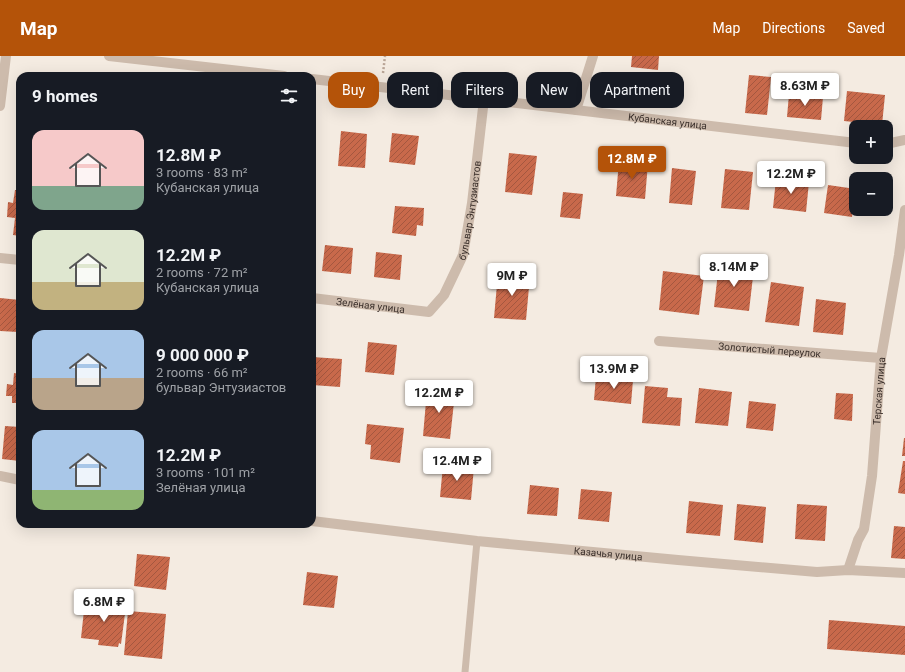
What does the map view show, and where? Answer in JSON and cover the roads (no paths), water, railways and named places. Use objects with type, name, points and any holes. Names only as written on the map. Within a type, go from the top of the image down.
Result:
[{"type":"street","points":[[0,106],[6,56]]},
{"type":"street","points":[[109,56],[249,72]]},
{"type":"street","points":[[576,110],[593,56]]},
{"type":"street","name":"Кубанская улица","points":[[316,79],[451,95]]},
{"type":"street","name":"Кубанская улица","points":[[518,103],[849,142]]},
{"type":"street","name":"бульвар Энтузиастов","points":[[428,312],[444,295],[462,255],[472,203],[483,108]]},
{"type":"street","points":[[893,143],[905,140]]},
{"type":"street","name":"Терская улица","points":[[848,570],[858,540],[864,529],[872,476],[881,358],[899,255],[905,210]]},
{"type":"street","points":[[0,258],[16,260]]},
{"type":"street","name":"Зелёная улица","points":[[316,298],[428,312]]},
{"type":"street","name":"Золотистый переулок","points":[[659,341],[881,358]]},
{"type":"street","points":[[0,476],[16,479]]},
{"type":"street","name":"Казачья улица","points":[[316,521],[477,541],[817,572],[848,570],[905,573]]},
{"type":"lane","points":[[465,672],[477,541]]}]
